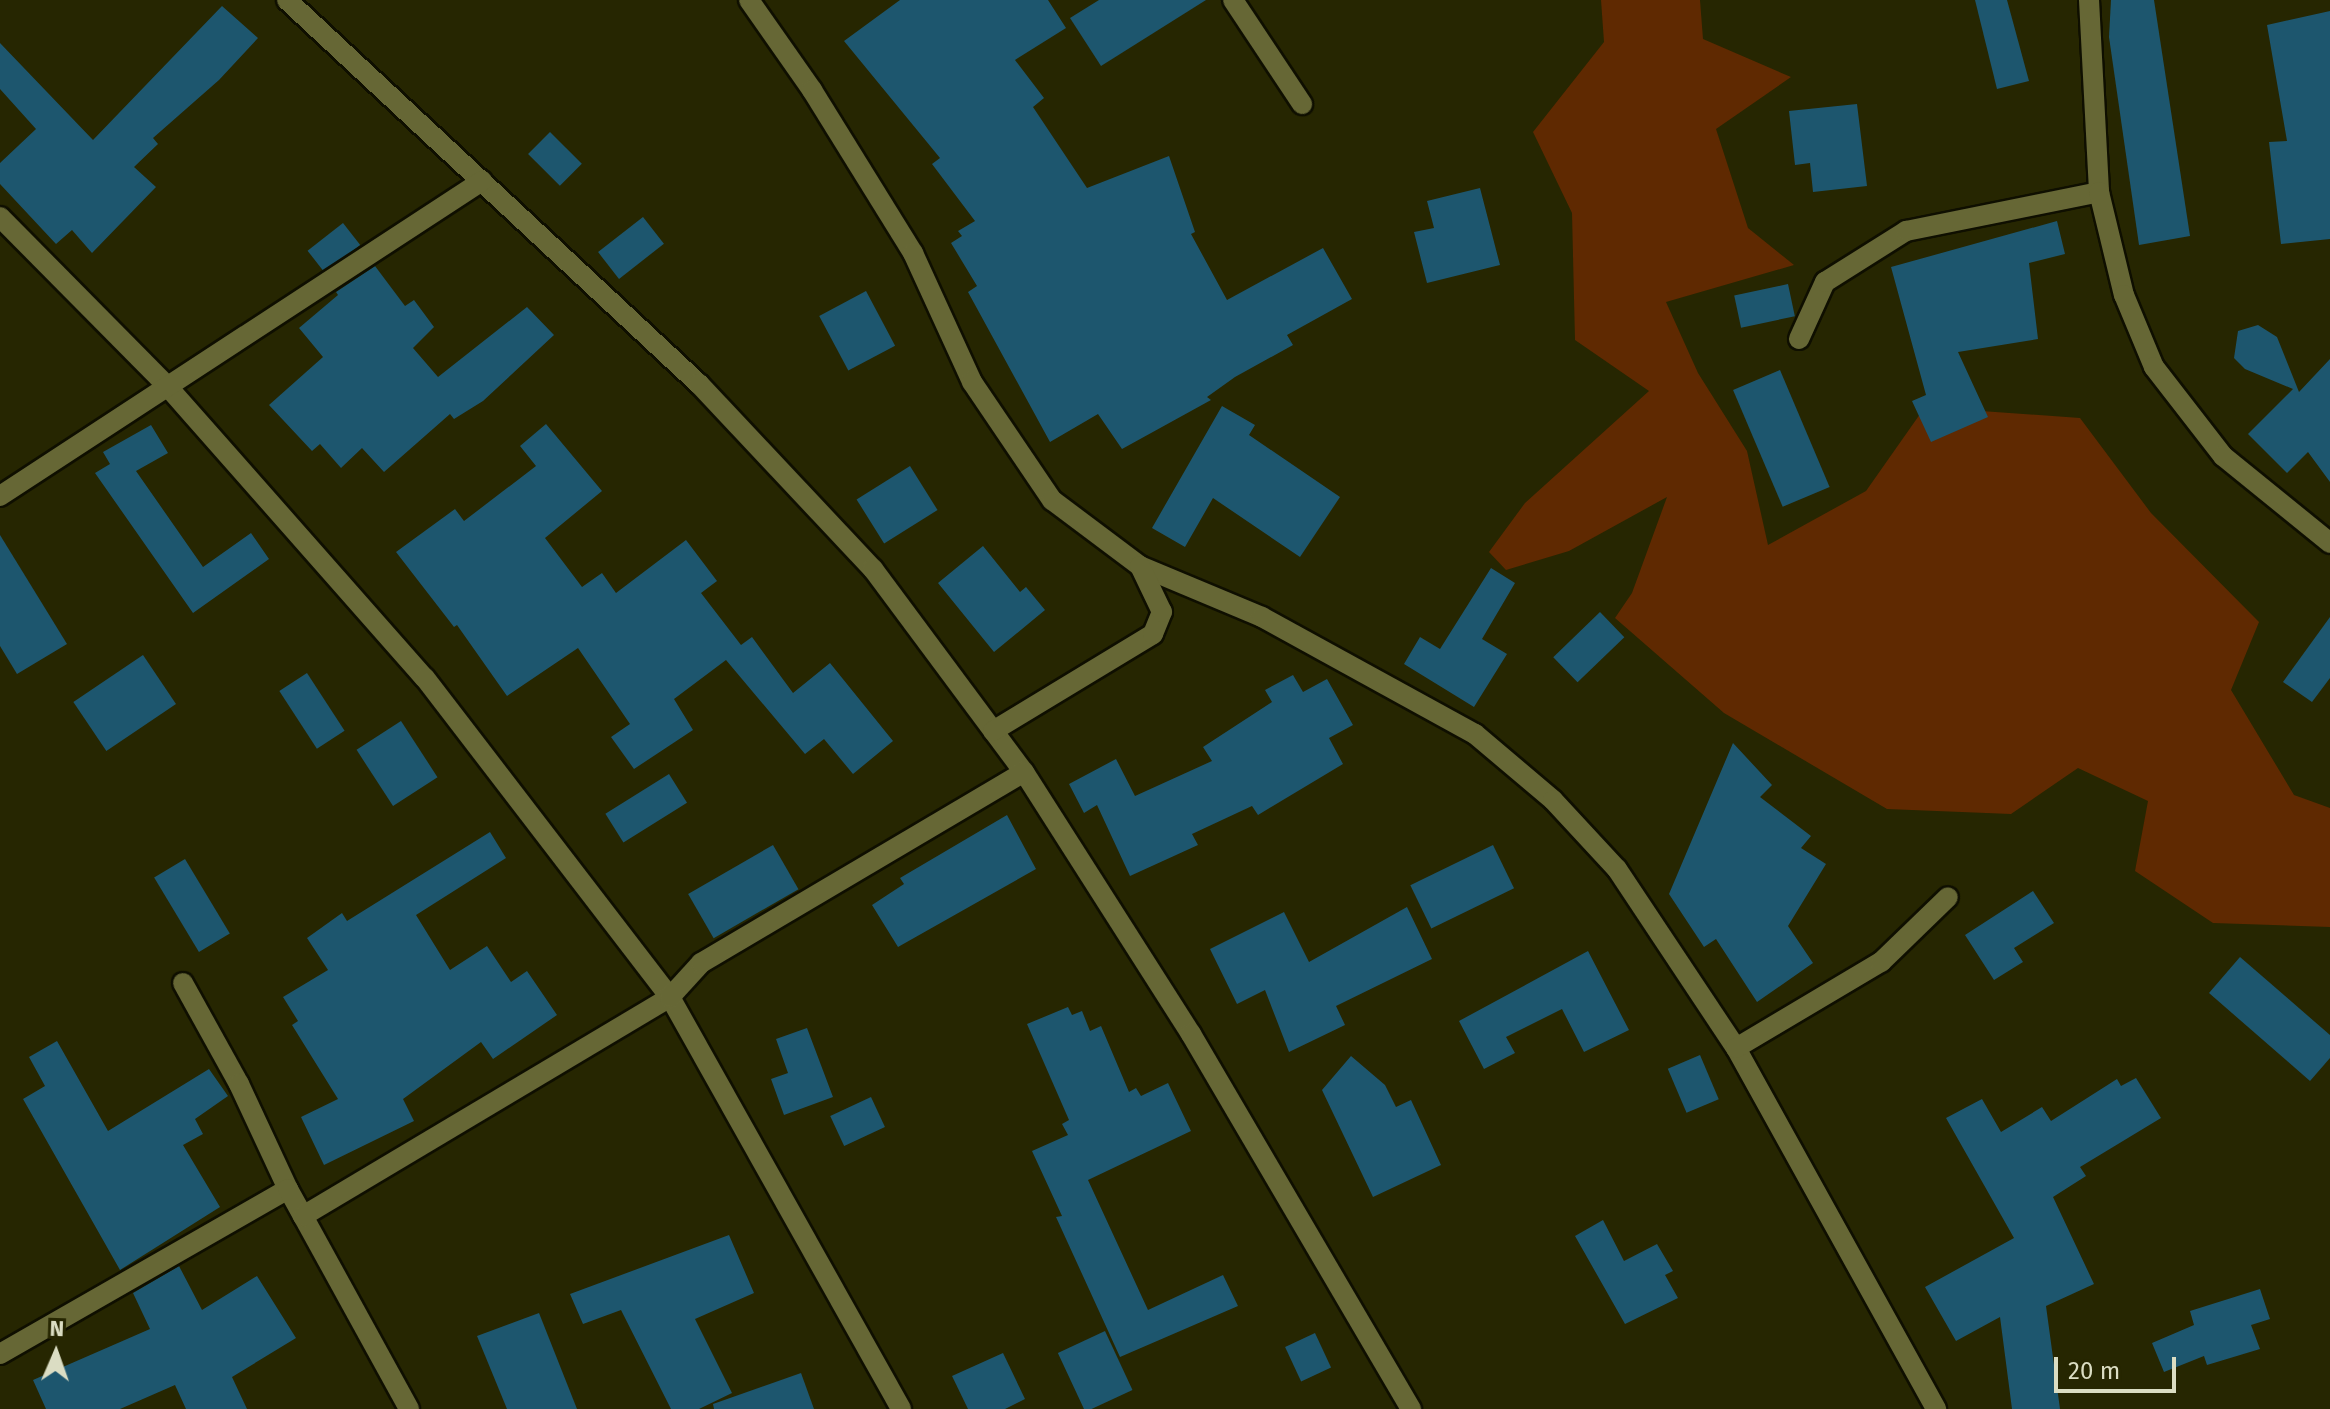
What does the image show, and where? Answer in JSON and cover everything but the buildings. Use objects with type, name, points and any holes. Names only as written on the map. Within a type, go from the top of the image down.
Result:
[{"type":"street","points":[[287,0],[699,384],[873,569],[1024,772],[1191,1034],[1411,1409]]},
{"type":"street","points":[[749,0],[812,90],[913,253],[972,382],[1052,500],[1140,566],[1262,617],[1475,734],[1553,800],[1617,869],[1736,1048],[1936,1409]]},
{"type":"street","points":[[1233,0],[1302,104]]},
{"type":"street","points":[[2089,0],[2099,192],[2124,295],[2154,367],[2223,456],[2330,543]]},
{"type":"street","points":[[0,496],[482,181]]},
{"type":"street","points":[[1799,339],[1825,282],[1906,231],[2099,192]]},
{"type":"street","points":[[0,217],[168,387],[425,678],[670,997],[901,1409]]},
{"type":"street","points":[[993,731],[1153,634],[1162,612],[1140,566]]},
{"type":"street","points":[[303,1216],[670,997],[701,963],[1024,772]]},
{"type":"street","points":[[1736,1048],[1881,962],[1948,897]]},
{"type":"street","points":[[183,983],[239,1084],[288,1189],[409,1409]]},
{"type":"street","points":[[0,1354],[288,1189]]},
{"type":"shaded area","points":[[1601,0],[1700,0],[1703,39],[1791,77],[1716,129],[1748,228],[1794,265],[1666,302],[1698,373],[1747,451],[1768,545],[1866,491],[1925,407],[2080,418],[2151,513],[2259,622],[2231,690],[2294,795],[2330,808],[2330,927],[2213,923],[2135,871],[2148,801],[2078,768],[2011,814],[1887,809],[1724,713],[1615,618],[1632,593],[1667,497],[1569,551],[1506,570],[1489,552],[1525,503],[1649,391],[1575,340],[1572,213],[1533,132],[1604,42]]}]
